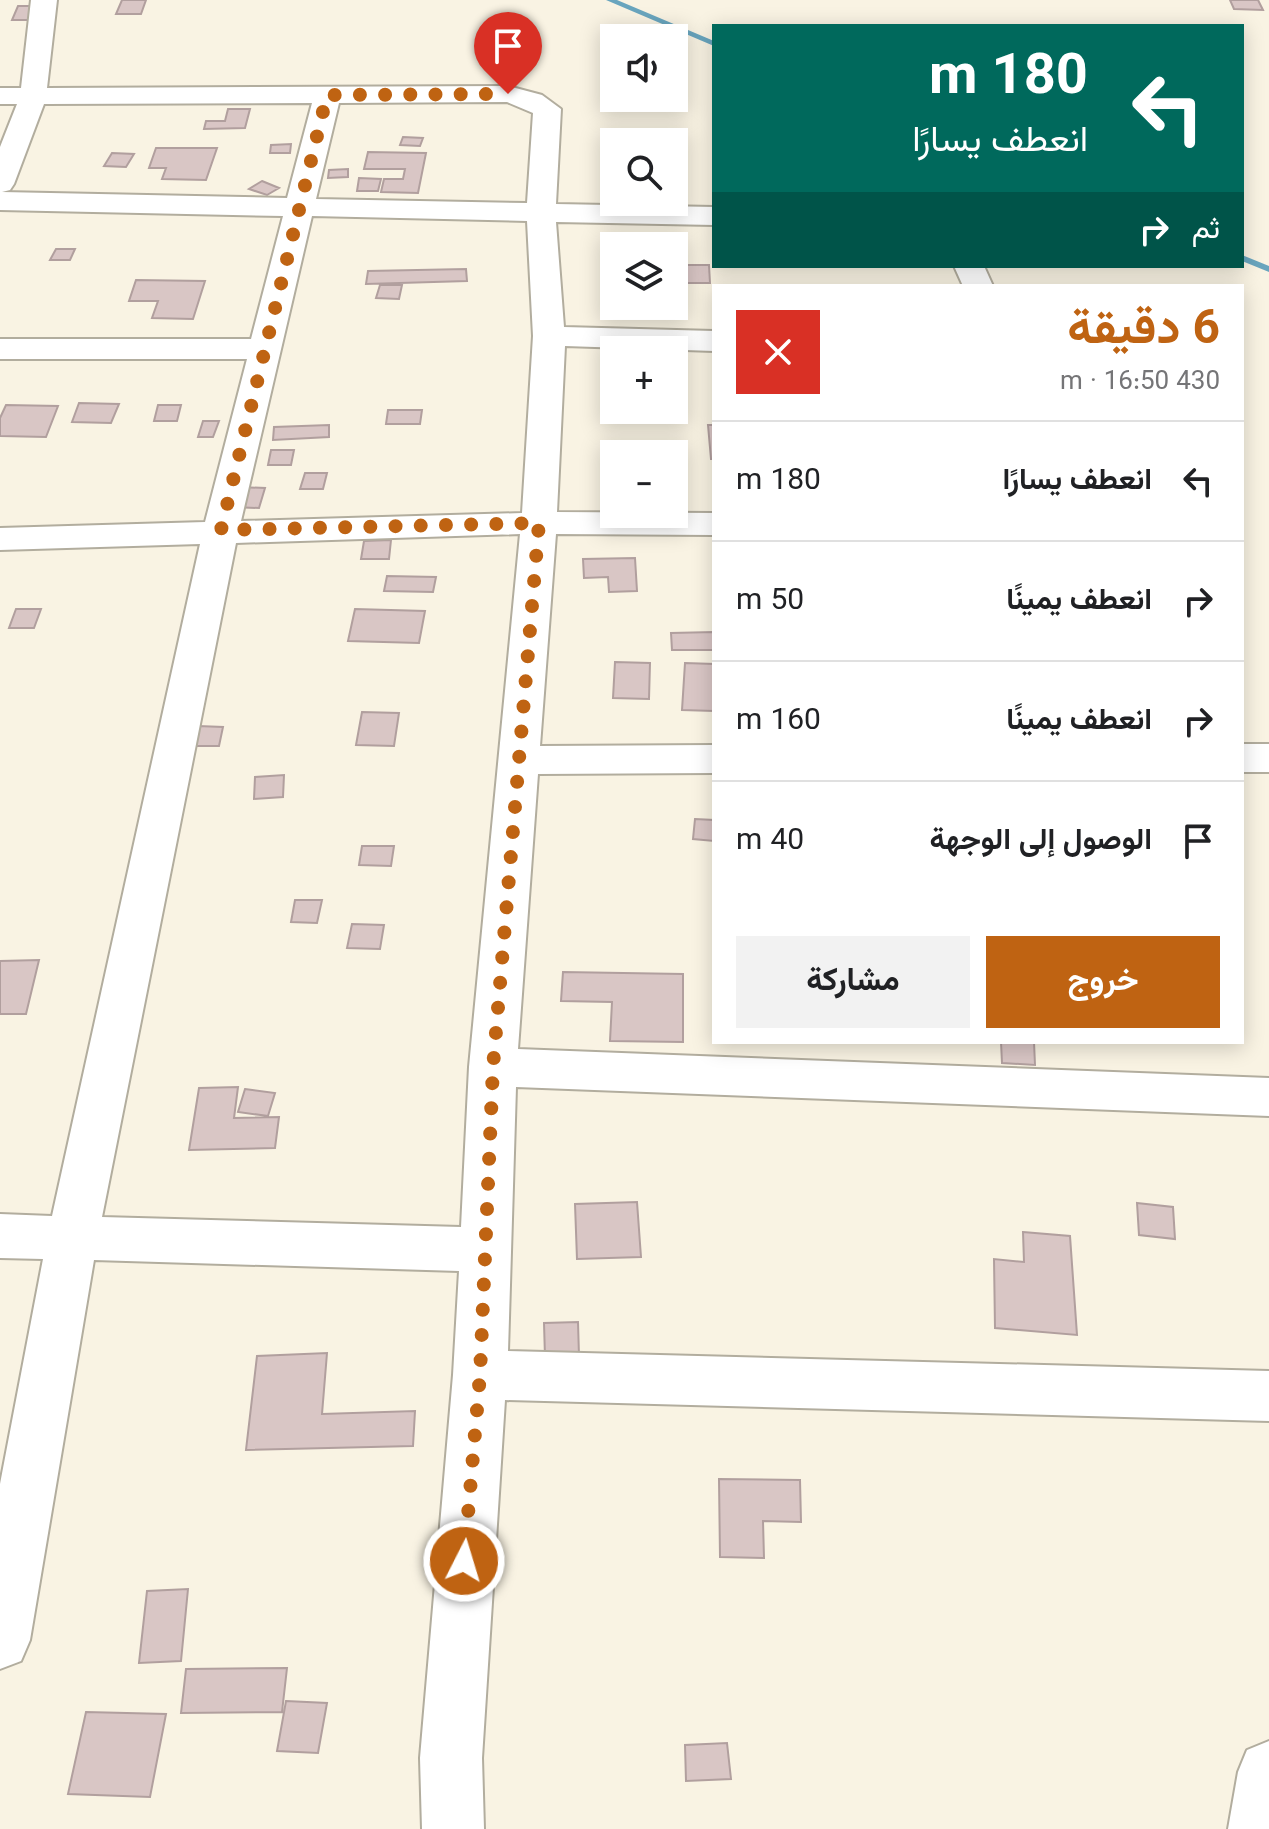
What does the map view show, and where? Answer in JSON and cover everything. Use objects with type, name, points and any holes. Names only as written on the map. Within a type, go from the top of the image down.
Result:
[{"type":"street","points":[[0,184],[33,97],[44,0]]},
{"type":"street","points":[[0,96],[508,94],[547,109],[541,212],[549,336],[539,523],[493,1067],[480,1375],[451,1758],[453,1829]]},
{"type":"street","points":[[0,1640],[19,1431],[72,1238],[221,530],[327,95]]},
{"type":"street","points":[[0,201],[712,216]]},
{"type":"street","points":[[549,336],[712,341]]},
{"type":"street","points":[[0,349],[265,349]]},
{"type":"street","points":[[0,539],[221,530],[539,523],[712,524]]},
{"type":"street","points":[[1244,758],[1269,758]]},
{"type":"street","points":[[521,760],[712,759]]},
{"type":"street","points":[[493,1067],[1269,1097]]},
{"type":"street","points":[[0,1236],[484,1250]]},
{"type":"street","points":[[480,1375],[1269,1396]]},
{"type":"street","points":[[1259,1829],[1269,1772]]},
{"type":"building","points":[[122,0],[146,0],[141,14],[116,14]]},
{"type":"building","points":[[1230,0],[1258,0],[1263,10],[1234,9]]},
{"type":"building","points":[[18,6],[46,6],[41,20],[12,20]]},
{"type":"building","points":[[228,109],[250,109],[245,128],[204,129],[206,121],[225,121]]},
{"type":"building","points":[[403,137],[423,138],[420,146],[400,145]]},
{"type":"building","points":[[291,144],[290,153],[270,153],[271,145]]},
{"type":"building","points":[[156,148],[217,148],[206,180],[162,179],[166,168],[149,168]]},
{"type":"building","points":[[368,152],[426,153],[418,193],[381,192],[384,179],[403,179],[405,169],[364,169]]},
{"type":"building","points":[[112,153],[134,154],[126,167],[104,166]]},
{"type":"building","points":[[348,169],[348,177],[328,178],[329,170]]},
{"type":"building","points":[[359,178],[381,179],[378,191],[357,191]]},
{"type":"building","points":[[262,181],[279,188],[267,195],[249,189]]},
{"type":"building","points":[[56,249],[75,249],[70,260],[50,260]]},
{"type":"building","points":[[688,265],[709,265],[710,283],[688,283]]},
{"type":"building","points":[[466,269],[467,281],[366,284],[368,271]]},
{"type":"building","points":[[136,280],[205,281],[193,319],[152,318],[158,301],[129,301]]},
{"type":"building","points":[[380,285],[402,285],[399,299],[376,298]]},
{"type":"building","points":[[79,403],[119,404],[111,423],[72,422]]},
{"type":"building","points":[[6,405],[58,406],[46,437],[0,436],[0,418]]},
{"type":"building","points":[[158,405],[181,405],[177,421],[154,421]]},
{"type":"building","points":[[388,410],[422,410],[420,424],[386,424]]},
{"type":"building","points":[[203,421],[219,421],[213,437],[198,437]]},
{"type":"building","points":[[329,425],[329,437],[273,440],[274,427]]},
{"type":"building","points":[[708,425],[712,425],[711,459]]},
{"type":"building","points":[[271,450],[294,450],[291,465],[268,465]]},
{"type":"building","points":[[305,473],[327,473],[323,489],[300,489]]},
{"type":"building","points":[[238,487],[265,488],[259,508],[232,507]]},
{"type":"building","points":[[391,540],[389,559],[361,559],[364,541]]},
{"type":"building","points":[[635,558],[637,591],[609,592],[608,577],[584,578],[583,559]]},
{"type":"building","points":[[387,576],[436,577],[433,592],[384,591]]},
{"type":"building","points":[[16,609],[41,609],[34,628],[9,628]]},
{"type":"building","points":[[355,609],[425,611],[419,643],[348,641]]},
{"type":"building","points":[[712,632],[712,650],[672,650],[671,633]]},
{"type":"building","points":[[615,662],[650,663],[649,699],[613,698]]},
{"type":"building","points":[[685,663],[712,664],[712,711],[682,710]]},
{"type":"building","points":[[362,712],[399,713],[394,746],[356,745]]},
{"type":"building","points":[[198,726],[223,727],[219,746],[193,746]]},
{"type":"building","points":[[284,775],[283,797],[254,799],[255,777]]},
{"type":"building","points":[[695,819],[712,820],[712,841],[693,839]]},
{"type":"building","points":[[362,846],[394,846],[391,866],[359,865]]},
{"type":"building","points":[[295,900],[322,900],[317,923],[291,922]]},
{"type":"building","points":[[352,924],[384,925],[380,949],[347,948]]},
{"type":"building","points":[[39,960],[26,1014],[0,1014],[0,961]]},
{"type":"building","points":[[563,972],[683,974],[683,1042],[610,1041],[612,1002],[561,1001]]},
{"type":"building","points":[[1001,1044],[1034,1044],[1035,1065],[1002,1063]]},
{"type":"building","points":[[238,1087],[234,1118],[279,1117],[275,1148],[189,1150],[199,1088]]},
{"type":"building","points":[[245,1089],[275,1093],[268,1116],[238,1112]]},
{"type":"building","points":[[637,1202],[641,1257],[577,1259],[575,1204]]},
{"type":"building","points":[[1137,1203],[1173,1207],[1175,1239],[1139,1235]]},
{"type":"building","points":[[1023,1232],[1070,1236],[1077,1335],[995,1328],[994,1259],[1024,1262]]},
{"type":"building","points":[[578,1322],[579,1356],[545,1357],[544,1323]]},
{"type":"building","points":[[327,1353],[322,1414],[415,1411],[413,1446],[246,1450],[257,1356]]},
{"type":"building","points":[[719,1479],[800,1480],[801,1522],[763,1521],[764,1558],[720,1557]]},
{"type":"building","points":[[188,1589],[181,1661],[139,1663],[147,1591]]},
{"type":"building","points":[[287,1668],[282,1712],[181,1713],[186,1669]]},
{"type":"building","points":[[286,1701],[327,1703],[318,1753],[277,1751]]},
{"type":"building","points":[[86,1712],[166,1714],[150,1797],[68,1794]]},
{"type":"building","points":[[727,1743],[731,1779],[686,1781],[685,1745]]},
{"type":"waterway","points":[[610,0],[712,43]]},
{"type":"waterway","points":[[1244,259],[1269,269]]},
{"type":"route","points":[[464,1561],[480,1375],[493,1067],[539,523],[221,530],[327,95],[508,94]]}]
